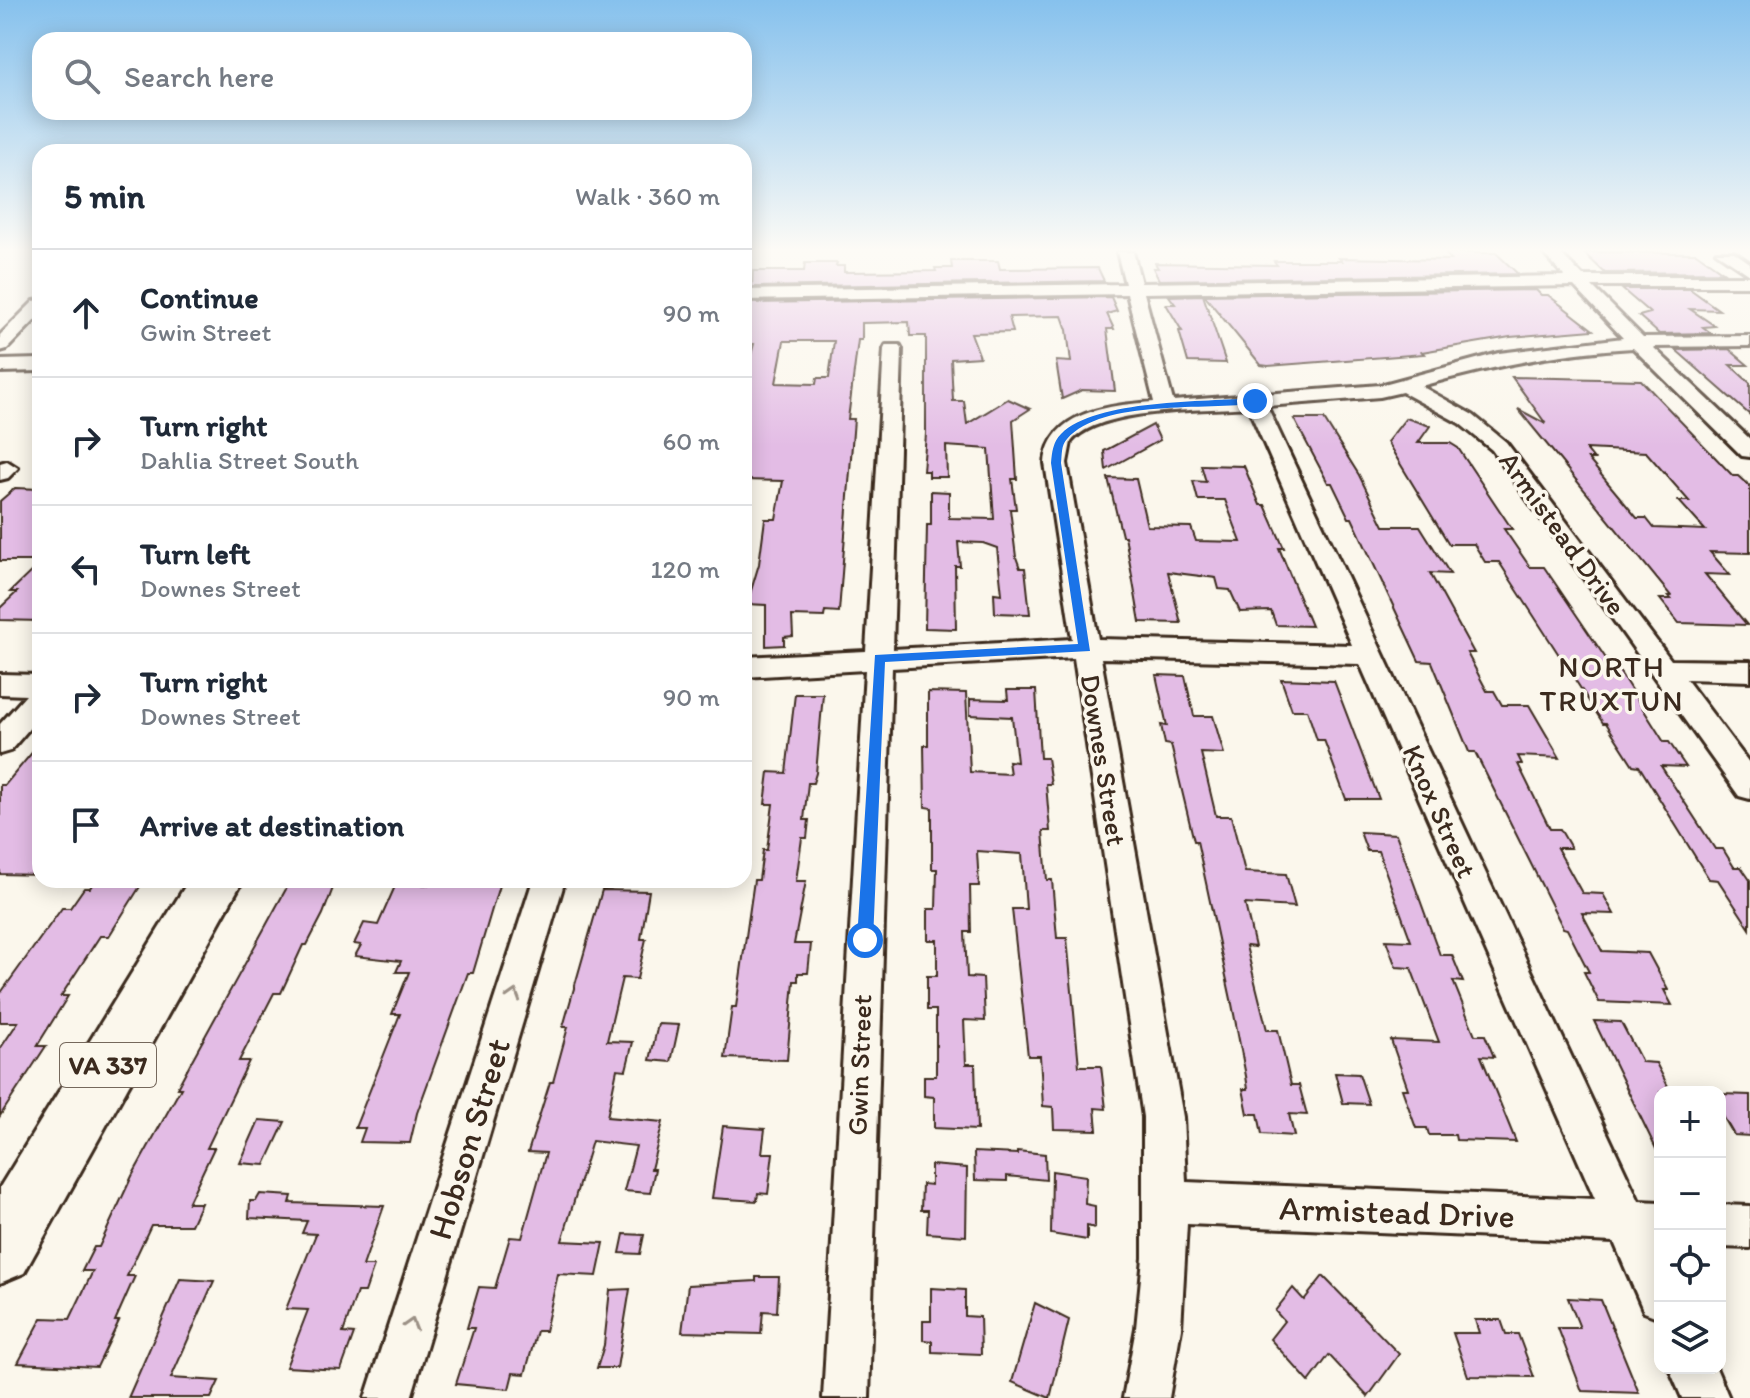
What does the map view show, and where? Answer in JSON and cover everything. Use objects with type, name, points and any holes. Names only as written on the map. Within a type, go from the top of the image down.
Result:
[{"type":"main road","name":"VA 337","points":[[0,1249],[212,888]]},
{"type":"street","points":[[0,345],[28,317]]},
{"type":"street","points":[[1141,317],[1165,407]]},
{"type":"street","points":[[1614,317],[1750,451]]},
{"type":"street","name":"Downes Street","points":[[1146,1398],[1156,1354],[1167,1263],[1168,1202],[1163,1117],[1056,463],[1058,445],[1073,427],[1102,415],[1165,407],[1349,394],[1406,386],[1463,368],[1529,353],[1640,344],[1750,341]]},
{"type":"street","name":"Gwin Street","points":[[846,1398],[893,349]]},
{"type":"street","points":[[0,366],[32,365]]},
{"type":"street","name":"Armistead Drive","points":[[1406,386],[1466,419],[1499,446],[1750,787]]},
{"type":"street","name":"Knox Street","points":[[1255,401],[1369,655],[1643,1222]]},
{"type":"street","points":[[752,666],[1085,648],[1369,655]]},
{"type":"street","points":[[1662,669],[1750,671]]},
{"type":"street","points":[[0,684],[32,685]]},
{"type":"street","points":[[0,743],[32,706]]},
{"type":"street","name":"Hobson Street","points":[[388,1398],[547,888]]},
{"type":"street","name":"Armistead Drive","points":[[1168,1202],[1643,1222]]},
{"type":"street","points":[[1643,1222],[1654,1270]]},
{"type":"street","points":[[1726,1226],[1750,1227]]},
{"type":"street","points":[[1695,1374],[1706,1398]]},
{"type":"building","points":[[752,317],[1009,317],[1013,332],[971,333],[980,357],[951,359],[953,401],[964,401],[967,424],[1008,399],[1030,409],[1013,420],[1017,479],[1012,479],[1016,509],[1010,509],[1016,557],[1020,568],[1025,568],[1030,614],[995,613],[994,593],[1002,594],[997,548],[983,543],[958,542],[960,566],[955,566],[956,629],[925,628],[927,525],[931,525],[931,491],[949,492],[949,518],[994,519],[989,449],[946,446],[947,477],[929,477],[929,471],[923,471],[926,336],[910,336],[909,322],[862,323],[862,340],[858,340],[848,419],[854,419],[839,612],[825,611],[824,617],[792,616],[793,636],[784,637],[784,645],[766,646],[766,605],[752,604],[752,587],[759,564],[765,519],[776,519],[783,481],[752,480]],"holes":[[[784,341],[834,341],[829,378],[817,378],[816,384],[776,383]]]},
{"type":"building","points":[[1062,317],[1109,317],[1114,329],[1107,329],[1115,391],[1082,390],[1062,399],[1056,361],[1071,362]]},
{"type":"building","points":[[1174,317],[1211,317],[1226,363],[1188,362],[1179,331],[1182,331]]},
{"type":"building","points":[[1222,317],[1577,317],[1593,330],[1510,337],[1422,352],[1424,354],[1261,365]]},
{"type":"building","points":[[1640,317],[1702,317],[1715,326],[1703,327],[1711,333],[1659,334]]},
{"type":"building","points":[[1729,349],[1748,365],[1730,365],[1750,383],[1750,415],[1676,350]]},
{"type":"building","points":[[1512,377],[1641,380],[1733,476],[1739,476],[1750,486],[1750,553],[1710,552],[1730,575],[1705,574],[1747,625],[1679,623],[1660,599],[1671,599],[1668,596],[1671,596],[1518,409],[1546,424]],"holes":[[[1586,449],[1646,452],[1689,501],[1679,501],[1705,530],[1654,528],[1646,518],[1637,518],[1588,459],[1594,459]]]},
{"type":"building","points":[[1406,418],[1430,426],[1418,443],[1450,443],[1458,448],[1512,529],[1504,529],[1530,567],[1544,567],[1609,663],[1614,663],[1664,742],[1669,742],[1686,767],[1661,766],[1715,849],[1723,849],[1734,867],[1741,867],[1750,880],[1750,929],[1718,880],[1709,879],[1639,766],[1633,765],[1606,723],[1603,723],[1499,562],[1485,562],[1474,544],[1449,544],[1387,442]]},
{"type":"building","points":[[1294,419],[1324,419],[1359,475],[1384,526],[1420,526],[1450,574],[1430,573],[1474,653],[1467,653],[1487,691],[1494,691],[1502,705],[1529,705],[1560,758],[1518,756],[1522,764],[1518,764],[1550,829],[1560,829],[1571,848],[1557,848],[1582,893],[1603,894],[1614,914],[1582,913],[1602,951],[1648,953],[1668,990],[1664,990],[1672,1005],[1599,1002],[1584,972],[1589,972],[1567,929],[1563,928],[1475,752],[1469,752],[1432,662],[1419,661],[1352,518],[1349,518],[1332,483],[1328,483]]},
{"type":"building","points":[[1153,425],[1160,440],[1106,470],[1104,451]]},
{"type":"building","points":[[1201,465],[1244,466],[1260,505],[1265,505],[1284,548],[1279,548],[1311,626],[1276,625],[1271,611],[1240,612],[1230,590],[1219,589],[1216,578],[1168,572],[1181,623],[1140,622],[1125,536],[1122,536],[1108,478],[1136,479],[1147,526],[1191,527],[1196,541],[1241,542],[1225,500],[1198,500],[1193,481],[1206,482]]},
{"type":"building","points":[[15,488],[32,489],[32,561],[0,561],[0,501]]},
{"type":"building","points":[[32,571],[32,621],[0,620],[0,608],[17,592],[10,592]]},
{"type":"building","points":[[1156,675],[1185,676],[1194,716],[1213,716],[1224,754],[1201,753],[1216,816],[1231,816],[1245,872],[1286,874],[1295,907],[1245,904],[1255,947],[1246,946],[1267,1030],[1278,1030],[1291,1085],[1299,1085],[1307,1115],[1289,1114],[1294,1136],[1262,1134],[1258,1114],[1248,1114],[1243,1089],[1248,1089],[1232,1004],[1197,841],[1194,841],[1171,745],[1165,744],[1161,725],[1167,726]]},
{"type":"building","points":[[1281,679],[1334,681],[1379,799],[1346,799],[1324,740],[1317,740],[1307,710],[1292,710]]},
{"type":"building","points":[[1007,690],[1036,690],[1040,758],[1047,758],[1051,784],[1046,784],[1050,831],[1043,831],[1047,880],[1052,880],[1057,938],[1067,938],[1079,1066],[1101,1066],[1106,1109],[1095,1108],[1097,1130],[1054,1129],[1053,1107],[1043,1106],[1040,1056],[1028,1056],[1012,909],[1026,909],[1022,854],[977,851],[979,886],[970,886],[971,932],[965,932],[967,977],[983,978],[985,1021],[964,1020],[966,1064],[975,1064],[977,1130],[934,1128],[934,1097],[924,1096],[924,1076],[936,1076],[936,1010],[927,1010],[927,976],[937,976],[937,940],[928,940],[928,909],[936,909],[937,869],[932,869],[932,808],[925,807],[924,745],[928,745],[928,692],[966,693],[970,772],[1010,774],[1008,761],[1017,762],[1012,717],[970,715],[970,699],[1008,700]]},
{"type":"building","points":[[795,694],[823,694],[816,773],[813,783],[808,783],[804,820],[809,820],[807,838],[802,838],[796,881],[806,881],[794,944],[811,944],[808,973],[798,973],[798,981],[794,981],[787,1060],[725,1058],[732,1007],[736,1007],[754,880],[759,880],[763,850],[767,850],[773,804],[765,804],[769,772],[786,773]]},
{"type":"building","points":[[32,753],[32,875],[0,874],[0,785],[5,785]]},
{"type":"building","points":[[1360,832],[1396,834],[1440,955],[1452,955],[1463,982],[1453,981],[1475,1035],[1485,1035],[1494,1057],[1481,1056],[1516,1142],[1456,1140],[1455,1135],[1429,1135],[1427,1128],[1416,1128],[1402,1089],[1408,1089],[1391,1040],[1439,1042],[1411,968],[1396,967],[1386,940],[1411,941],[1378,851],[1367,851]]},
{"type":"building","points":[[84,888],[139,888],[109,936],[100,936],[61,996],[68,996],[37,1046],[46,1046],[0,1116],[0,1049],[18,1022],[0,1022],[0,994],[62,908],[70,908]]},
{"type":"building","points":[[287,888],[333,888],[323,914],[307,945],[303,945],[281,993],[274,993],[239,1061],[249,1061],[207,1148],[214,1148],[188,1203],[201,1203],[191,1225],[151,1225],[127,1276],[135,1276],[115,1321],[119,1321],[97,1367],[18,1363],[42,1318],[70,1319],[93,1271],[82,1271],[94,1247],[99,1247],[132,1176],[181,1088],[177,1088]]},
{"type":"building","points":[[394,888],[498,888],[473,973],[468,973],[417,1113],[410,1143],[360,1142],[365,1128],[355,1128],[400,1014],[392,1014],[409,972],[396,972],[401,961],[355,956],[361,945],[354,944],[364,923],[378,925]]},
{"type":"building","points":[[602,890],[649,891],[641,939],[646,939],[637,979],[622,978],[607,1041],[633,1042],[626,1070],[617,1069],[607,1117],[663,1122],[651,1169],[655,1169],[650,1193],[624,1191],[636,1146],[592,1141],[562,1241],[604,1243],[597,1276],[558,1274],[545,1331],[537,1331],[525,1374],[513,1373],[509,1389],[456,1384],[474,1328],[467,1328],[479,1287],[495,1288],[510,1237],[522,1238],[546,1153],[528,1152],[550,1082],[553,1082],[568,1027],[563,1027]]},
{"type":"building","points":[[1594,1021],[1621,1022],[1642,1062],[1656,1063],[1668,1086],[1654,1086],[1654,1145]]},
{"type":"building","points":[[658,1024],[679,1025],[671,1062],[650,1060]]},
{"type":"building","points":[[1335,1073],[1359,1074],[1369,1104],[1343,1103]]},
{"type":"building","points":[[1726,1094],[1750,1095],[1750,1136],[1734,1135],[1726,1121]]},
{"type":"building","points":[[259,1120],[285,1122],[265,1165],[240,1163]]},
{"type":"building","points":[[723,1126],[765,1129],[762,1153],[773,1153],[768,1194],[758,1193],[757,1201],[712,1198]]},
{"type":"building","points":[[1017,1151],[1045,1154],[1046,1180],[1007,1176],[1007,1181],[975,1180],[974,1152],[1017,1154]]},
{"type":"building","points":[[931,1165],[967,1168],[966,1236],[927,1233],[928,1210],[921,1210],[922,1184],[931,1185]]},
{"type":"building","points":[[1052,1171],[1086,1176],[1085,1204],[1095,1206],[1095,1228],[1087,1226],[1087,1240],[1051,1234]]},
{"type":"building","points":[[260,1194],[292,1196],[290,1203],[384,1206],[363,1266],[374,1266],[365,1292],[357,1292],[343,1333],[354,1334],[341,1370],[286,1367],[308,1310],[286,1309],[316,1234],[302,1233],[307,1221],[249,1218],[250,1201],[256,1201]]},
{"type":"building","points":[[624,1234],[644,1235],[640,1254],[620,1253]]},
{"type":"building","points":[[1323,1276],[1399,1354],[1368,1397],[1329,1355],[1309,1382],[1270,1339],[1284,1321],[1275,1311],[1293,1288],[1304,1300]]},
{"type":"building","points":[[756,1277],[779,1277],[777,1312],[763,1311],[761,1334],[682,1332],[688,1285],[756,1281]]},
{"type":"building","points":[[180,1279],[214,1281],[171,1378],[219,1381],[211,1398],[128,1398]]},
{"type":"building","points":[[931,1288],[965,1290],[965,1316],[980,1317],[981,1354],[932,1352],[932,1341],[923,1340],[923,1321],[931,1321]]},
{"type":"building","points":[[630,1289],[617,1368],[597,1368],[604,1345],[610,1290]]},
{"type":"building","points":[[1568,1298],[1601,1300],[1639,1393],[1582,1391],[1558,1328],[1580,1328]]},
{"type":"building","points":[[1035,1303],[1069,1320],[1050,1398],[1012,1382]]},
{"type":"building","points":[[1475,1320],[1501,1320],[1506,1334],[1518,1334],[1534,1377],[1468,1376],[1453,1333],[1479,1333]]},
{"type":"district","name":"NORTH TRUXTUN","points":[[1612,683]]},
{"type":"route","points":[[865,940],[879,658],[1085,648],[1055,456],[1064,436],[1086,420],[1119,411],[1255,401]]}]
